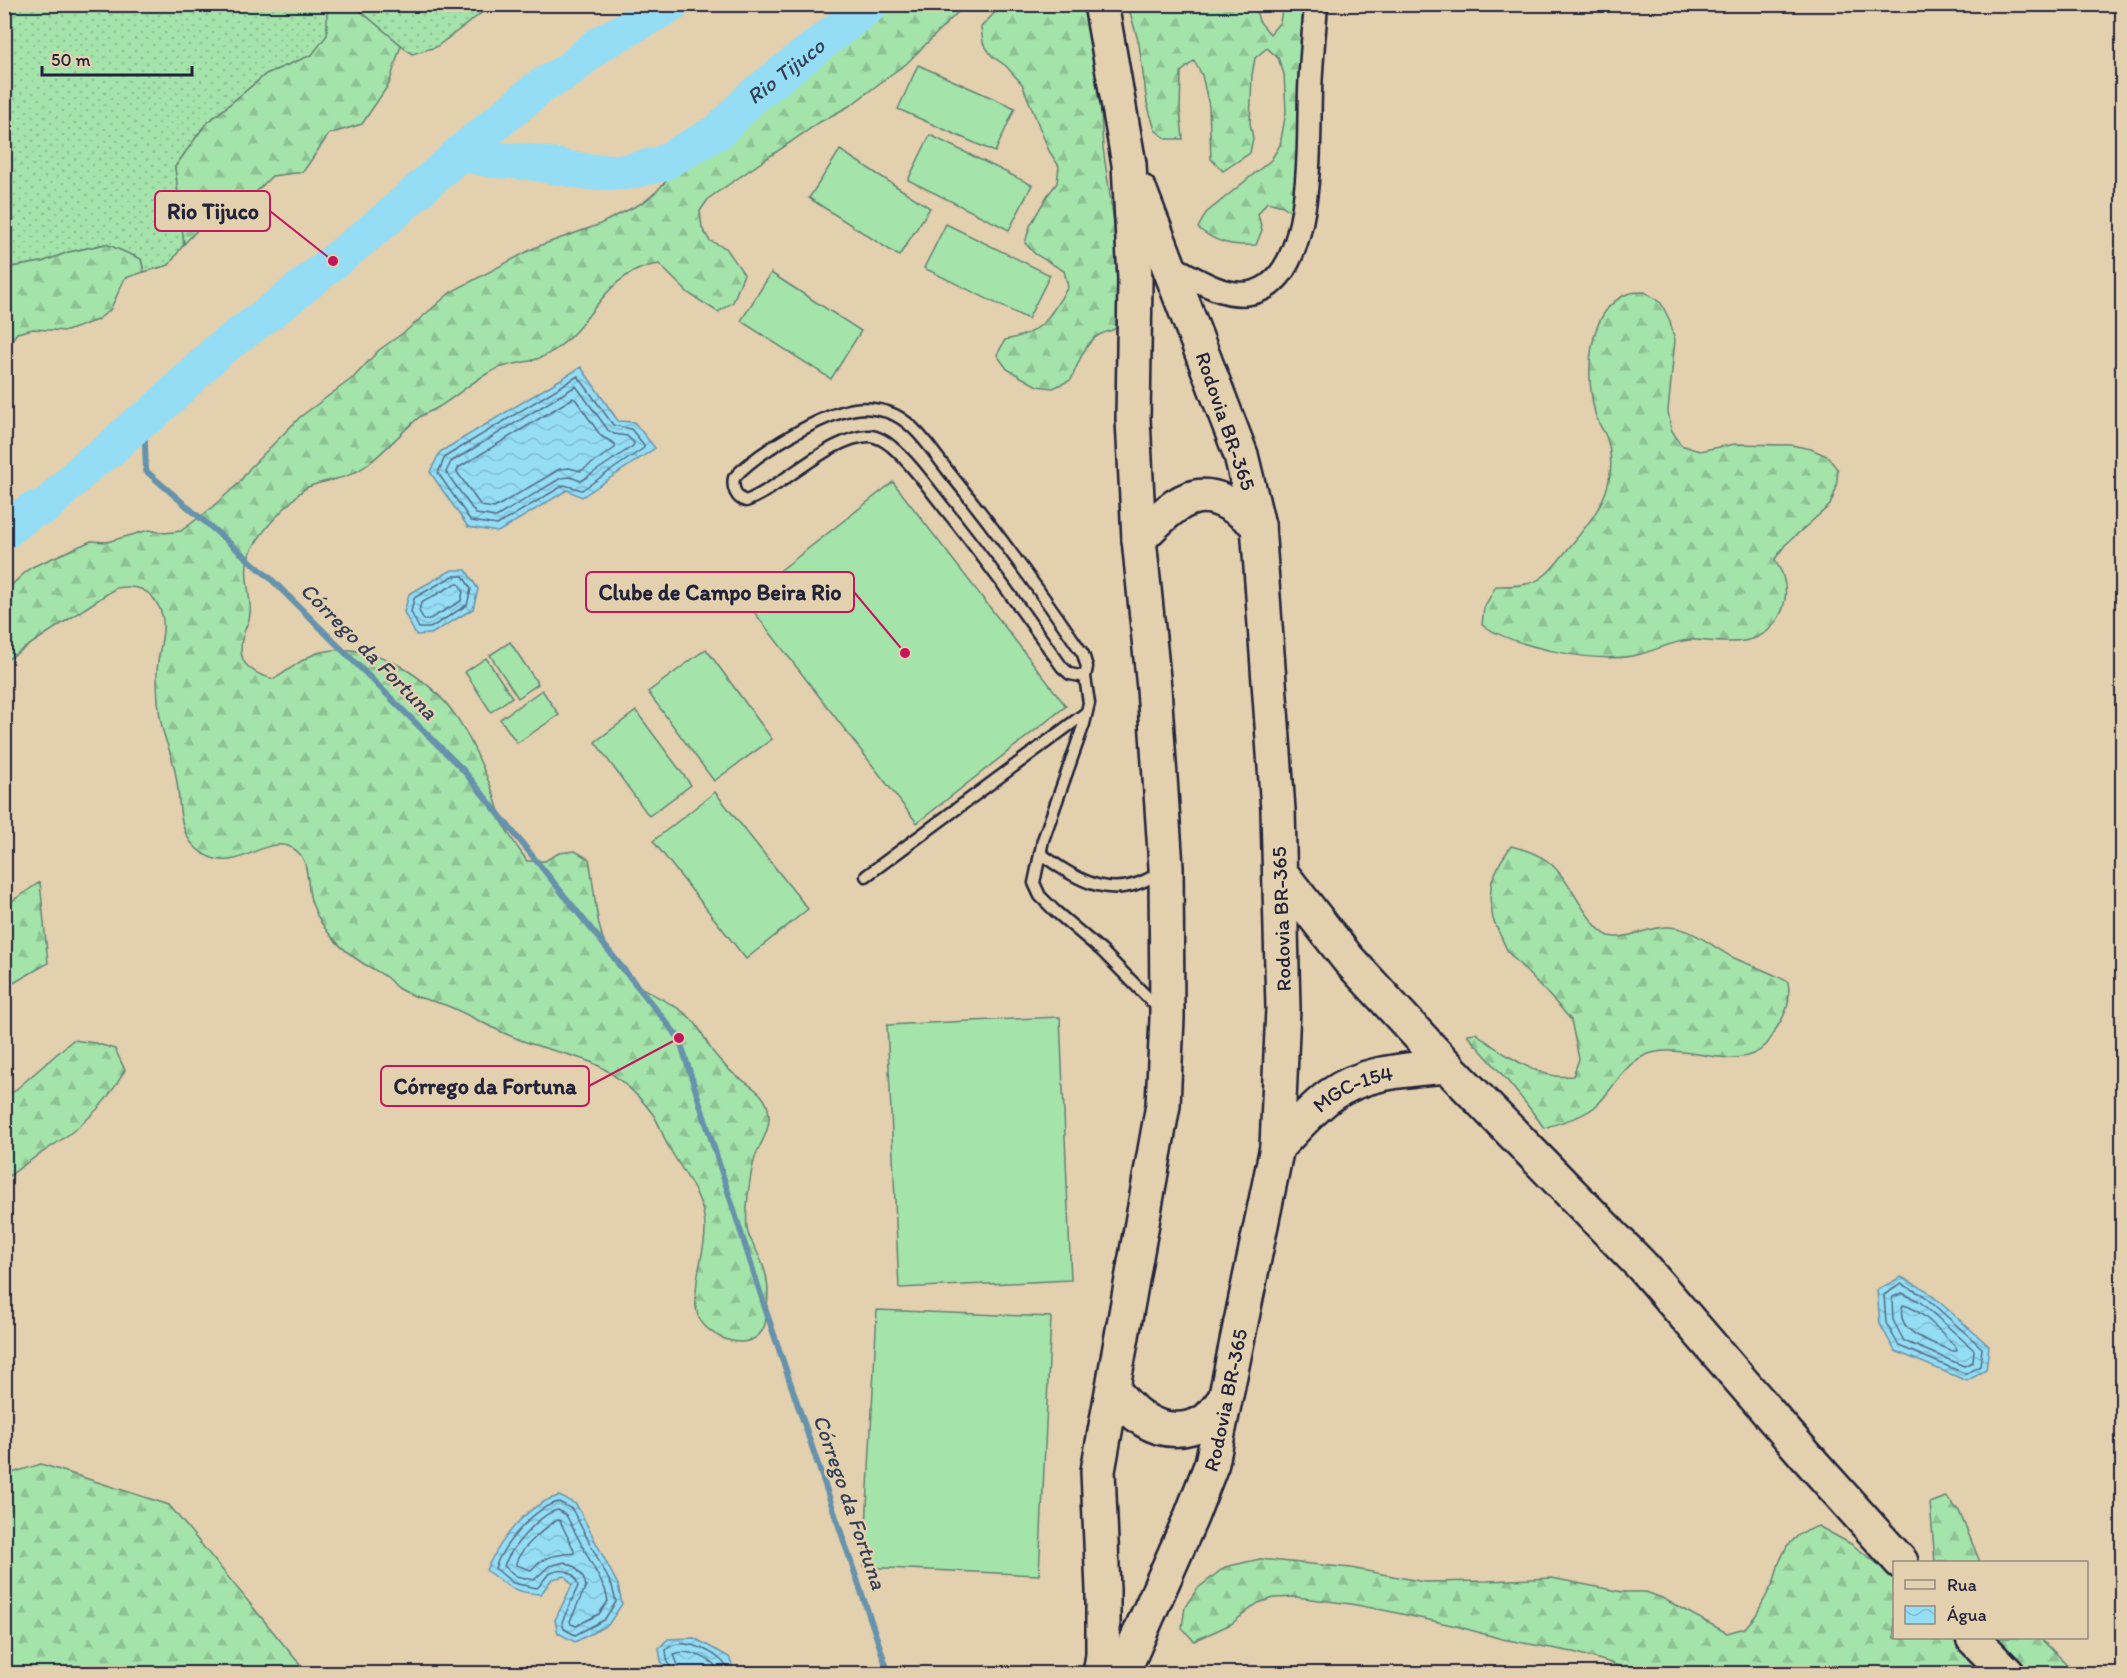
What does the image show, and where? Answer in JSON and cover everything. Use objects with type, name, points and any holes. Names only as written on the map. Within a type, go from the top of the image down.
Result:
[{"type":"main road","name":"Rodovia BR-365","points":[[1100,1674],[1103,1590],[1098,1471],[1163,1105],[1167,1018],[1166,867],[1155,688],[1138,539],[1133,419],[1135,279],[1129,164],[1101,4]]},
{"type":"main road","name":"Rodovia BR-365","points":[[1122,1674],[1191,1517],[1212,1463],[1277,1147],[1284,1008],[1280,872],[1268,650],[1258,525],[1241,455],[1129,164]]},
{"type":"main road","points":[[1138,539],[1176,505],[1205,495],[1230,503],[1258,525]]},
{"type":"main road","points":[[1280,872],[1348,959],[1447,1066],[1643,1267],[1899,1561]]},
{"type":"main road","name":"MGC-154","points":[[1277,1147],[1323,1102],[1344,1087],[1363,1078],[1447,1066]]},
{"type":"main road","points":[[1113,1389],[1137,1416],[1161,1429],[1171,1430],[1199,1425],[1211,1417],[1224,1400]]},
{"type":"main road","points":[[1973,1639],[2008,1674]]},
{"type":"street","points":[[1169,265],[1221,290],[1237,294],[1263,289],[1284,270],[1298,238],[1310,155],[1310,91],[1316,4]]},
{"type":"lane","points":[[1085,677],[1070,674],[1062,667],[976,548],[891,445],[872,436],[854,439],[824,453],[746,501],[742,500],[734,490],[734,477],[775,446],[819,421],[856,408],[881,411],[906,422],[994,527],[1083,654],[1087,667],[1085,677],[1089,703],[1087,712],[1079,742],[1040,853],[1034,883],[1040,896],[1102,951],[1167,1018]]},
{"type":"lane","points":[[866,876],[1087,712]]},
{"type":"lane","points":[[1040,853],[1075,878],[1095,886],[1117,888],[1136,885],[1166,867]]},
{"type":"green space","points":[[5,5],[353,5],[312,55],[266,74],[205,125],[175,167],[184,244],[169,265],[144,272],[141,259],[105,244],[69,252],[42,262],[5,268]]},
{"type":"green space","points":[[353,5],[492,5],[436,47],[412,54]]},
{"type":"green space","points":[[353,5],[401,45],[389,84],[362,124],[329,134],[303,172],[272,176],[242,206],[224,202],[184,244],[175,167],[205,125],[266,74],[312,55],[327,35],[327,11]]},
{"type":"green space","points":[[892,5],[965,5],[906,64],[851,105],[820,122],[709,198],[700,211],[702,228],[710,241],[726,248],[744,274],[733,302],[718,312],[688,293],[659,264],[640,269],[625,277],[612,288],[567,340],[553,351],[537,359],[502,367],[486,374],[444,404],[419,417],[367,465],[345,477],[316,484],[303,490],[259,537],[248,560],[250,615],[241,643],[243,660],[247,666],[263,676],[274,679],[315,654],[332,650],[352,650],[391,661],[434,690],[466,733],[491,787],[503,823],[527,861],[545,861],[559,853],[575,851],[589,859],[602,936],[621,971],[641,988],[686,1014],[697,1026],[721,1062],[754,1088],[766,1102],[769,1120],[767,1131],[754,1162],[748,1194],[747,1225],[766,1276],[768,1290],[766,1319],[764,1328],[755,1338],[738,1342],[718,1336],[703,1324],[698,1316],[696,1290],[705,1230],[702,1207],[692,1185],[667,1144],[659,1124],[626,1085],[610,1072],[593,1063],[527,1042],[448,1006],[416,997],[396,987],[386,977],[340,946],[322,924],[310,898],[305,864],[302,856],[296,850],[288,846],[271,846],[238,858],[221,860],[206,855],[193,845],[182,822],[175,770],[160,714],[157,667],[163,623],[159,607],[151,596],[141,589],[116,588],[5,661],[5,591],[30,568],[91,541],[107,542],[149,530],[165,533],[181,531],[239,483],[249,469],[300,417],[354,377],[379,350],[406,331],[451,292],[536,247],[598,225],[644,202],[691,154],[721,133],[802,65],[861,23]]},
{"type":"green space","points":[[1002,5],[1084,5],[1099,83],[1103,148],[1117,242],[1123,320],[1114,329],[1094,338],[1082,355],[1071,380],[1053,388],[1037,386],[1007,369],[997,355],[1005,340],[1029,333],[1044,322],[1068,287],[1064,271],[1035,254],[1025,243],[1030,226],[1057,183],[1059,166],[1049,151],[1022,84],[1006,66],[992,56],[983,43],[981,27]]},
{"type":"green space","points":[[1128,5],[1252,5],[1255,6],[1259,21],[1270,34],[1280,22],[1283,5],[1309,5],[1297,216],[1283,206],[1267,202],[1258,214],[1262,230],[1256,245],[1225,243],[1198,228],[1206,213],[1271,160],[1280,145],[1286,112],[1284,74],[1278,58],[1267,48],[1255,58],[1250,123],[1253,138],[1250,153],[1223,171],[1211,159],[1209,106],[1202,75],[1194,61],[1181,72],[1180,109],[1183,139],[1167,139],[1155,130],[1147,103],[1139,44]]},
{"type":"green space","points":[[918,65],[1015,108],[995,152],[898,109]]},
{"type":"green space","points":[[930,135],[1032,185],[1009,230],[908,180]]},
{"type":"green space","points":[[840,150],[930,208],[899,256],[809,198]]},
{"type":"green space","points":[[946,224],[1050,275],[1028,319],[924,268]]},
{"type":"green space","points":[[106,244],[141,259],[144,272],[125,278],[110,310],[97,320],[67,331],[33,329],[17,333],[5,349],[5,268],[42,262],[69,252]]},
{"type":"green space","points":[[771,273],[861,331],[831,379],[741,321]]},
{"type":"green space","points":[[1645,292],[1661,303],[1670,321],[1675,340],[1668,411],[1671,429],[1681,445],[1699,451],[1735,444],[1791,445],[1811,449],[1827,456],[1838,470],[1836,489],[1830,505],[1785,545],[1775,559],[1783,576],[1785,587],[1783,608],[1772,626],[1755,638],[1730,642],[1689,640],[1639,655],[1616,658],[1555,651],[1496,633],[1482,625],[1484,608],[1496,586],[1522,585],[1539,580],[1546,575],[1582,532],[1605,495],[1611,459],[1607,438],[1597,419],[1592,398],[1590,364],[1592,347],[1603,315],[1613,303],[1627,294]]},
{"type":"green space","points":[[893,482],[1066,706],[917,823],[744,599]]},
{"type":"green space","points":[[510,642],[538,684],[518,698],[490,655]]},
{"type":"green space","points":[[706,649],[772,739],[714,781],[648,692]]},
{"type":"green space","points":[[486,658],[512,697],[491,712],[465,672]]},
{"type":"green space","points":[[542,690],[559,715],[517,743],[500,719]]},
{"type":"green space","points":[[636,711],[691,785],[649,816],[595,742]]},
{"type":"green space","points":[[715,792],[808,909],[746,959],[653,841]]},
{"type":"green space","points":[[1511,846],[1528,851],[1551,864],[1593,922],[1606,935],[1622,937],[1661,927],[1677,928],[1695,934],[1734,958],[1788,982],[1787,1007],[1767,1043],[1754,1054],[1739,1058],[1672,1051],[1656,1052],[1642,1057],[1629,1066],[1593,1109],[1544,1128],[1515,1089],[1467,1034],[1476,1033],[1513,1059],[1545,1074],[1573,1076],[1579,1059],[1571,1020],[1508,952],[1493,919],[1490,899],[1492,880]]},
{"type":"green space","points":[[40,882],[48,963],[5,988],[5,906]]},
{"type":"green space","points":[[1060,1017],[1071,1280],[899,1288],[887,1025]]},
{"type":"green space","points":[[73,1040],[115,1049],[125,1070],[104,1101],[84,1122],[5,1180],[5,1099]]},
{"type":"green space","points":[[877,1310],[1051,1317],[1039,1575],[864,1567]]},
{"type":"green space","points":[[41,1464],[169,1505],[307,1673],[5,1673],[5,1475]]},
{"type":"green space","points":[[1946,1497],[1959,1511],[1980,1561],[1935,1561],[1930,1503]]},
{"type":"green space","points":[[1818,1526],[1851,1544],[1893,1575],[1893,1639],[2041,1639],[2076,1673],[2030,1673],[2000,1644],[1983,1648],[1973,1665],[1974,1673],[1637,1673],[1573,1652],[1502,1639],[1388,1611],[1296,1597],[1274,1598],[1258,1603],[1231,1624],[1194,1641],[1182,1628],[1185,1607],[1197,1589],[1225,1567],[1260,1559],[1351,1568],[1424,1582],[1552,1578],[1622,1592],[1646,1592],[1662,1598],[1727,1633],[1745,1628],[1756,1615],[1774,1581],[1787,1546],[1801,1533]]},
{"type":"water","points":[[581,367],[618,421],[634,422],[655,448],[582,497],[567,490],[498,532],[468,527],[430,472],[440,452]]},
{"type":"water","points":[[452,570],[466,570],[478,589],[473,609],[431,634],[416,635],[404,612],[409,594]]},
{"type":"water","points":[[1901,1277],[1926,1290],[1989,1346],[1986,1370],[1967,1381],[1895,1351],[1880,1324],[1877,1290]]},
{"type":"water","points":[[559,1496],[576,1504],[618,1585],[622,1604],[608,1625],[575,1642],[558,1633],[555,1620],[572,1585],[565,1576],[552,1579],[541,1594],[511,1588],[486,1570],[515,1525],[536,1507]]},
{"type":"water","points":[[694,1638],[729,1657],[735,1673],[669,1673],[661,1661],[659,1648],[668,1639]]},
{"type":"waterway","name":"Rio Tijuco","points":[[4,532],[32,510],[45,507],[89,464],[151,415],[219,350],[285,301],[389,217],[460,153],[540,87],[569,70],[598,45],[672,4]]},
{"type":"waterway","name":"Rio Tijuco","points":[[460,153],[494,160],[529,162],[589,172],[626,172],[661,164],[719,131],[753,96],[871,4]]},
{"type":"waterway","name":"Córrego da Fortuna","points":[[144,420],[146,471],[270,578],[464,771],[679,1038],[766,1311],[889,1674]]},
{"type":"place","name":"Rio Tijuco","points":[[333,261]]},
{"type":"place","name":"Clube de Campo Beira Rio","points":[[905,653]]},
{"type":"place","name":"Córrego da Fortuna","points":[[679,1038]]}]
